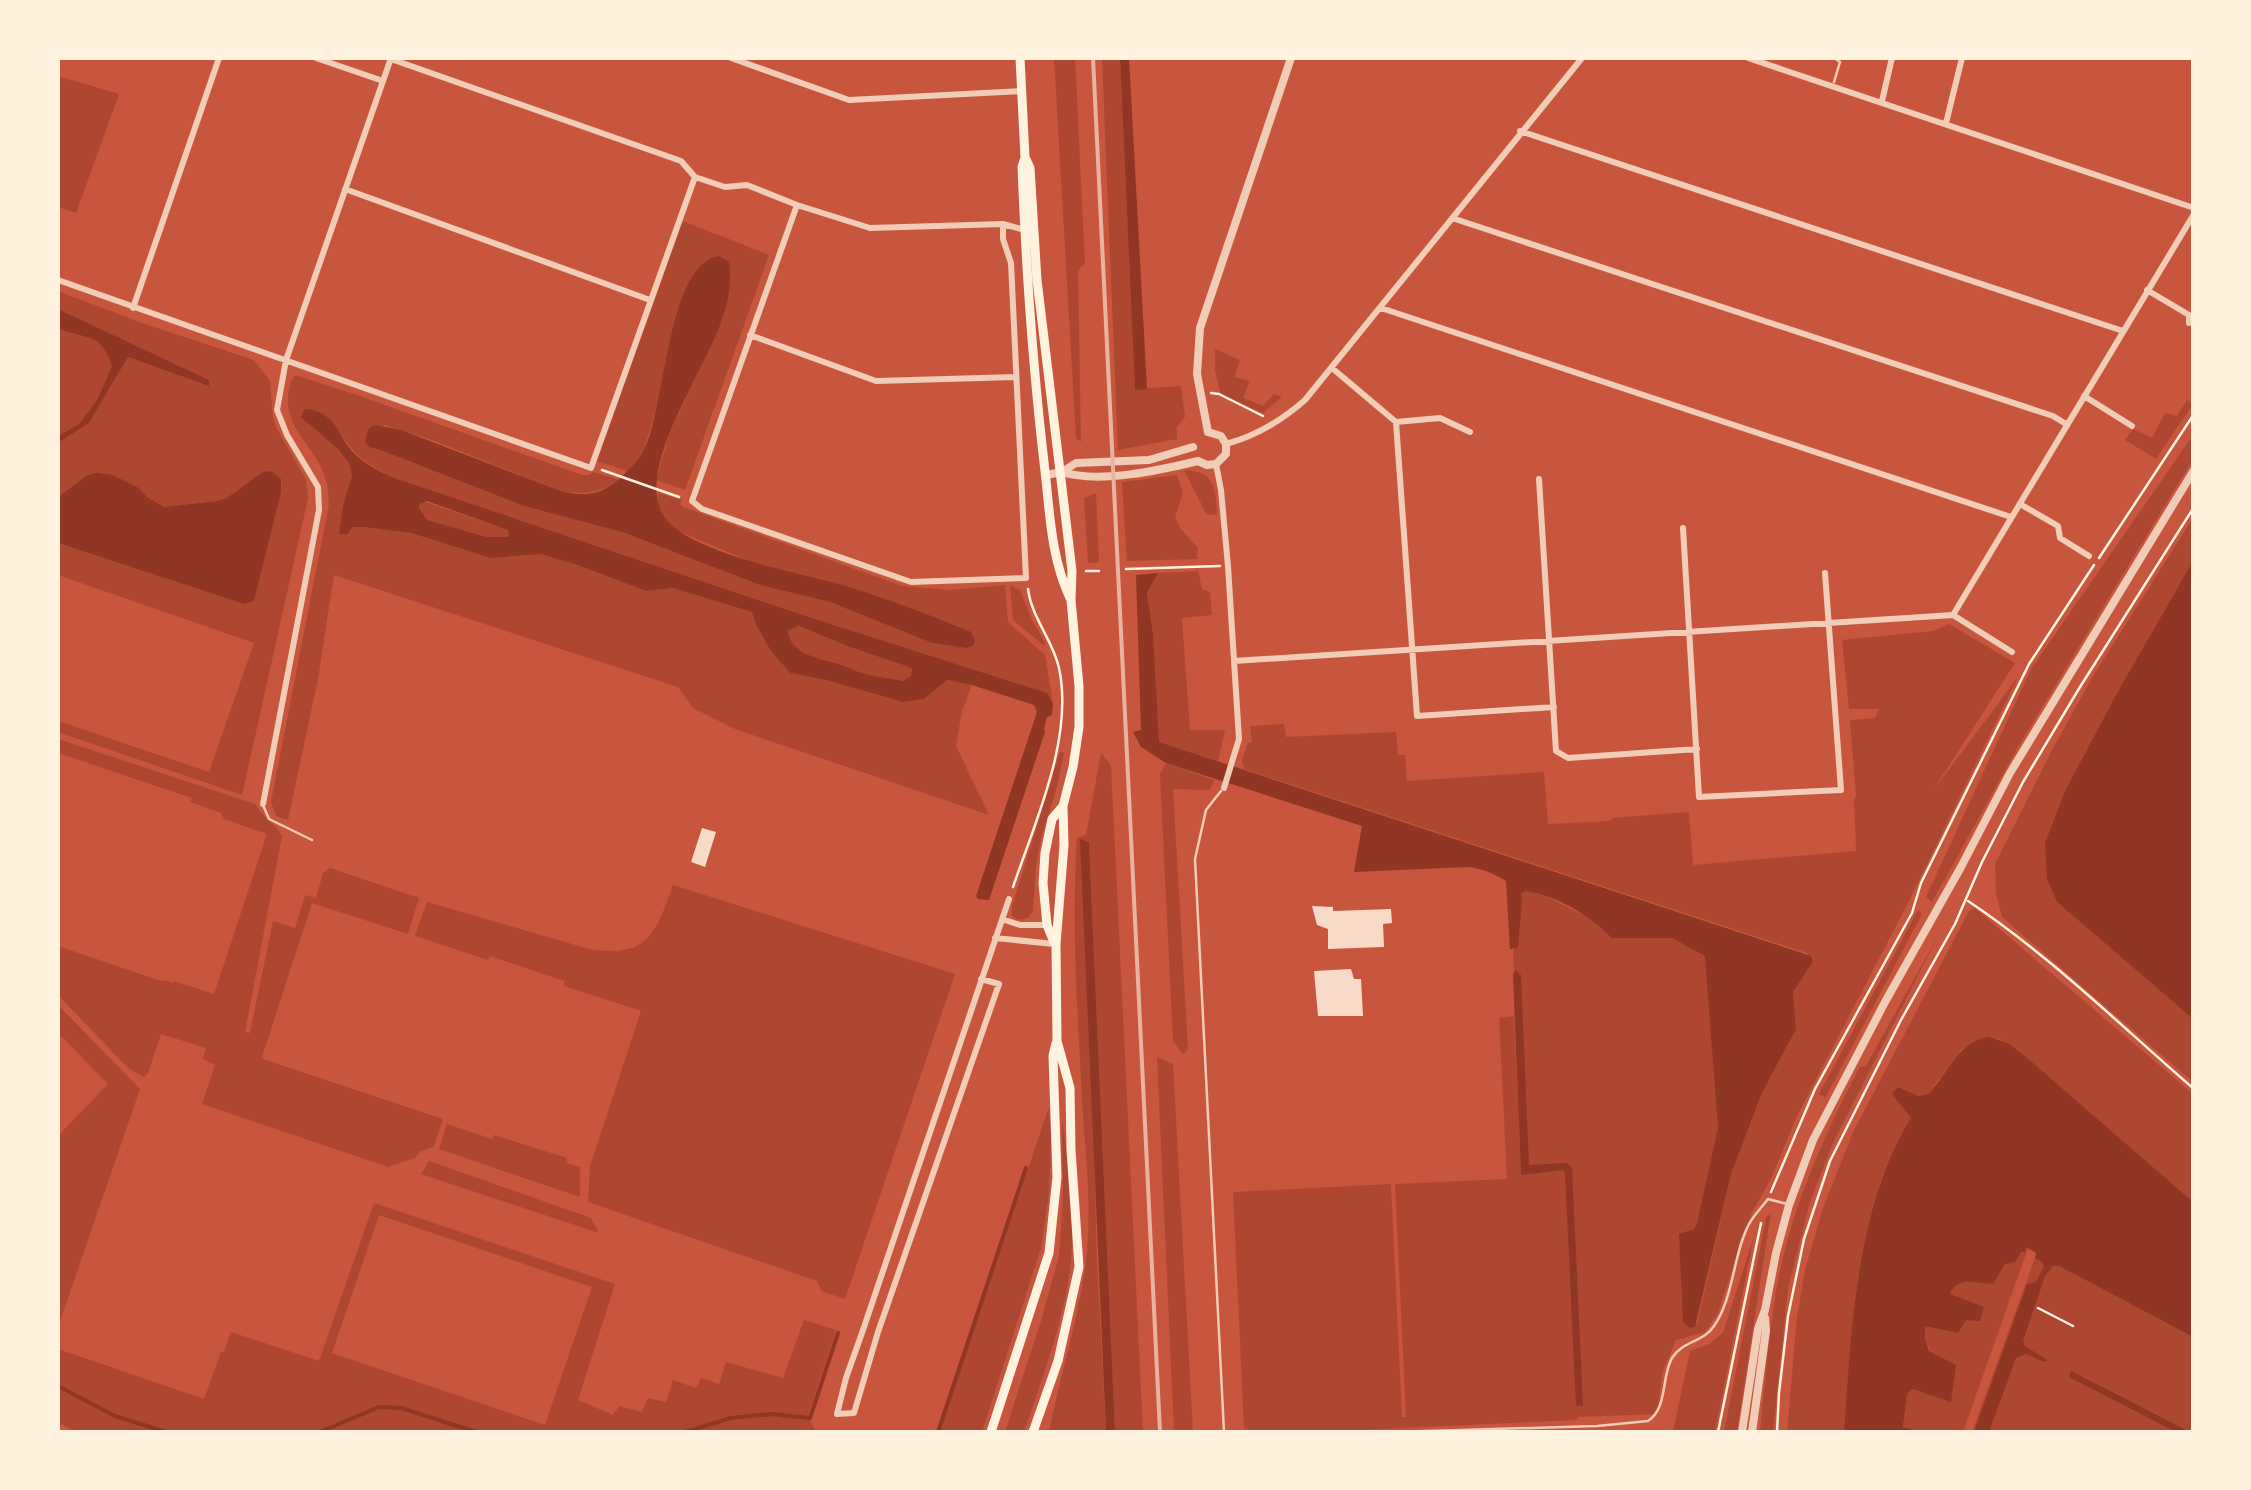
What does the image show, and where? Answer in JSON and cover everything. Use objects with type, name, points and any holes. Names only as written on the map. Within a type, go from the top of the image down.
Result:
[{"type":"main road","points":[[1020,58],[1025,156],[1030,168],[1029,305],[1058,573],[1071,600]]},
{"type":"main road","points":[[1029,230],[1062,472],[1080,686],[1079,727],[1063,806],[1056,944],[1057,1041],[1070,1088],[1079,1267],[1058,1361],[1033,1432]]},
{"type":"main road","points":[[1056,944],[1046,925],[1043,883],[1052,820],[1063,806]]},
{"type":"main road","points":[[991,1432],[1049,1252],[1058,1177],[1053,1056],[1057,1041]]},
{"type":"street","points":[[132,308],[219,58]]},
{"type":"street","points":[[316,58],[383,81]]},
{"type":"street","points":[[263,804],[319,510],[318,488],[277,410],[286,360],[391,58],[681,161],[695,178],[725,187],[747,185],[870,228],[1002,224],[1029,230]]},
{"type":"street","points":[[731,58],[849,100],[1022,91]]},
{"type":"street","points":[[1198,461],[1196,356],[1200,328],[1291,58]]},
{"type":"street","points":[[1226,444],[1278,423],[1305,400],[1582,58]]},
{"type":"street","points":[[1748,58],[2194,211],[1953,614]]},
{"type":"street","points":[[1882,102],[1892,58]]},
{"type":"street","points":[[1946,123],[1962,58]]},
{"type":"street","points":[[1520,131],[2123,331]]},
{"type":"street","points":[[58,280],[591,468],[695,178]]},
{"type":"street","points":[[344,189],[650,300]]},
{"type":"street","points":[[797,205],[692,501],[702,508],[911,582],[1026,578],[1011,263],[1002,224]]},
{"type":"street","points":[[1452,218],[2053,416],[2066,424]]},
{"type":"street","points":[[2147,290],[2189,315],[2189,323]]},
{"type":"street","points":[[1381,308],[2011,517]]},
{"type":"street","points":[[750,335],[876,381],[1016,377]]},
{"type":"street","points":[[1332,368],[1396,422],[1417,716],[1554,707]]},
{"type":"street","points":[[2084,396],[2132,426]]},
{"type":"street","points":[[1396,422],[1440,418],[1470,432]]},
{"type":"street","points":[[1046,475],[1062,472],[1076,463],[1149,460],[1199,438],[1221,436],[1226,444],[1226,454],[1216,464],[1198,461],[1154,472],[1076,476],[1062,472]]},
{"type":"street","points":[[1216,464],[1228,566],[1239,738],[1224,788]]},
{"type":"street","points":[[1742,1432],[1758,1329],[1776,1253],[1788,1204],[1813,1140],[2010,773],[2194,470]]},
{"type":"street","points":[[1540,479],[1556,751],[1568,758],[1697,749]]},
{"type":"street","points":[[2020,504],[2058,526],[2060,538],[2089,556]]},
{"type":"street","points":[[1683,528],[1699,797],[1841,790],[1826,574]]},
{"type":"street","points":[[1234,661],[1953,614],[2012,652]]},
{"type":"street","points":[[981,978],[998,984],[878,1332],[854,1413],[837,1414],[846,1378],[981,978],[1009,899]]},
{"type":"street","points":[[1002,919],[1020,925],[1046,925]]},
{"type":"street","points":[[996,938],[1056,944]]},
{"type":"street","points":[[1752,1432],[1766,1331],[1765,1310]]},
{"type":"lane","points":[[1833,85],[1840,62],[1834,58]]},
{"type":"lane","points":[[1224,788],[1206,810],[1196,859],[1224,1432]]},
{"type":"lane","points":[[263,804],[269,818],[312,840]]},
{"type":"lane","points":[[1394,1432],[1596,1426],[1638,1423],[1654,1417],[1671,1359],[1715,1325],[1749,1225],[1768,1200],[1788,1204]]},
{"type":"lane","points":[[1596,1426],[1597,1432]]},
{"type":"path","points":[[1199,391],[1219,394],[1278,423]]},
{"type":"path","points":[[1718,1432],[1758,1231],[1815,1089],[1912,913],[1921,883],[2030,664],[2194,414]]},
{"type":"path","points":[[591,468],[692,501]]},
{"type":"path","points":[[1777,1432],[1788,1316],[1813,1208],[1830,1161],[1900,1020],[1955,924],[2024,782],[2194,507]]},
{"type":"path","points":[[1126,569],[1228,566]]},
{"type":"path","points":[[1084,571],[1099,570]]},
{"type":"path","points":[[1009,899],[1049,781],[1062,709],[1056,658],[1034,615],[1026,578]]},
{"type":"path","points":[[1966,900],[2044,958],[2194,1089]]},
{"type":"path","points":[[2038,1308],[2072,1326]]},
{"type":"shaded area","points":[[1054,58],[1075,58],[1085,264],[1078,270],[1081,442],[1076,438]]},
{"type":"shaded area","points":[[1102,58],[1120,58],[1135,389],[1181,386],[1185,417],[1177,427],[1177,439],[1118,450]]},
{"type":"shaded area","points":[[1120,58],[1129,58],[1147,389],[1135,390]]},
{"type":"shaded area","points":[[58,76],[119,94],[76,213],[58,207]]},
{"type":"shaded area","points":[[683,221],[769,255],[685,490],[656,480],[669,435],[724,315],[666,358],[661,392],[643,453],[627,471],[597,461]]},
{"type":"shaded area","points":[[719,256],[729,262],[728,296],[719,328],[663,451],[657,484],[662,513],[673,526],[715,549],[904,606],[971,632],[973,646],[932,643],[830,602],[760,585],[622,532],[524,506],[369,447],[365,441],[369,428],[375,425],[401,430],[558,490],[588,494],[608,488],[643,452],[688,284],[701,265]]},
{"type":"shaded area","points":[[58,291],[254,360],[270,381],[273,418],[306,480],[308,498],[242,795],[58,732],[58,721],[209,772],[254,643],[58,575],[58,543],[244,604],[254,601],[282,486],[241,489],[217,501],[164,507],[139,488],[86,476],[58,497],[58,443],[89,423],[128,357],[209,386],[209,380],[58,309]]},
{"type":"shaded area","points":[[58,309],[209,380],[209,386],[128,357],[89,423],[58,443],[58,436],[79,424],[97,400],[112,366],[97,342],[58,328]]},
{"type":"shaded area","points":[[58,328],[97,342],[112,366],[97,400],[79,424],[58,436]]},
{"type":"shaded area","points":[[1215,349],[1240,360],[1234,377],[1250,381],[1243,398],[1263,406],[1274,394],[1282,397],[1263,413],[1221,395]]},
{"type":"shaded area","points":[[295,375],[582,475],[594,472],[620,480],[590,492],[558,490],[384,425],[373,449],[524,506],[622,532],[760,585],[830,602],[932,643],[966,648],[941,620],[754,563],[672,527],[662,515],[658,493],[682,500],[683,507],[902,586],[951,590],[1005,585],[1008,622],[1045,655],[1053,704],[1047,693],[397,479],[360,457],[333,423],[309,424],[350,465],[353,476],[343,505],[340,534],[347,535],[353,527],[411,533],[491,558],[540,554],[646,591],[673,588],[752,612],[771,651],[790,673],[903,702],[924,699],[946,680],[972,685],[962,711],[956,746],[989,815],[735,729],[693,708],[678,687],[334,575],[318,679],[288,820],[276,816],[271,802],[329,504],[325,476],[289,410],[289,389]]},
{"type":"shaded area","points":[[2187,400],[2193,404],[2156,459],[2125,440],[2133,429],[2152,438],[2165,413],[2177,416]]},
{"type":"shaded area","points":[[305,409],[324,415],[360,459],[397,479],[1047,693],[1053,704],[1052,715],[1047,717],[989,900],[976,896],[1037,712],[1034,705],[947,680],[924,699],[903,702],[790,673],[771,651],[752,612],[673,588],[646,591],[540,554],[491,558],[411,533],[364,527],[353,527],[347,535],[339,534],[352,476],[350,465],[339,450],[301,417]],"holes":[[[427,501],[508,530],[509,537],[487,537],[427,520],[419,508]],[[799,626],[906,666],[912,669],[911,676],[903,681],[872,676],[807,654],[790,638],[788,630]]]},
{"type":"shaded area","points":[[2193,435],[2193,459],[2018,747],[1932,902],[1926,897],[2031,669]]},
{"type":"shaded area","points":[[1184,470],[1202,474],[1212,483],[1217,514],[1206,513]]},
{"type":"shaded area","points":[[271,471],[281,479],[281,492],[254,601],[244,604],[58,543],[58,497],[86,476],[113,475],[164,507],[227,498],[263,472]]},
{"type":"shaded area","points":[[1177,475],[1183,493],[1175,517],[1198,548],[1197,559],[1127,561],[1122,482]]},
{"type":"shaded area","points":[[1096,493],[1099,562],[1088,563],[1084,498]]},
{"type":"shaded area","points":[[423,501],[508,530],[509,537],[487,537],[427,520],[419,508]]},
{"type":"shaded area","points":[[2193,518],[2193,561],[2066,789],[2057,902],[2193,1019],[2193,1082],[2002,917],[1995,864],[2093,676]]},
{"type":"shaded area","points":[[2193,561],[2193,1019],[2057,902],[2047,879],[2045,843],[2066,789]]},
{"type":"shaded area","points":[[1198,571],[1202,589],[1210,592],[1212,615],[1182,618],[1190,730],[1225,730],[1218,761],[1158,742],[1147,593],[1158,573]]},
{"type":"shaded area","points":[[1158,573],[1147,593],[1159,742],[1811,956],[1813,962],[1793,992],[1796,1029],[1762,1093],[1731,1174],[1695,1327],[1689,1328],[1683,1322],[1679,1234],[1694,1229],[1697,1223],[1718,1128],[1705,956],[1672,938],[1612,938],[1572,908],[1525,891],[1521,894],[1518,948],[1510,949],[1506,881],[1501,878],[1468,867],[1354,872],[1362,826],[1166,763],[1141,747],[1133,732],[1141,730],[1136,575]]},
{"type":"shaded area","points":[[1010,585],[1020,590],[1046,644],[1013,620]]},
{"type":"shaded area","points":[[1949,624],[2015,663],[1932,792],[2018,677],[1907,905],[1797,1116],[1771,1179],[1751,1214],[1718,1313],[1705,1332],[1676,1340],[1663,1371],[1657,1414],[1318,1432],[1260,1432],[1244,1428],[1233,1192],[1391,1184],[1402,1417],[1406,1417],[1395,1184],[1507,1179],[1499,1018],[1514,1016],[1521,1174],[1528,1173],[1520,974],[1516,970],[1514,973],[1513,950],[1518,947],[1518,882],[1611,929],[1671,933],[1707,954],[1722,1140],[1693,1328],[1731,1174],[1762,1093],[1796,1029],[1793,992],[1813,962],[1807,953],[1244,769],[1242,760],[1248,743],[1252,742],[1250,726],[1284,724],[1286,737],[1396,732],[1398,755],[1405,755],[1407,781],[1544,772],[1548,824],[1689,812],[1693,865],[1856,851],[1850,720],[1875,718],[1879,709],[1849,709],[1842,640],[1933,631]]},
{"type":"shaded area","points":[[798,626],[906,666],[912,669],[911,677],[904,681],[867,674],[807,654],[790,638],[788,630]]},
{"type":"shaded area","points":[[58,739],[255,804],[279,831],[282,836],[245,1032],[250,1033],[273,921],[295,928],[305,895],[316,898],[323,873],[330,868],[419,898],[408,934],[312,903],[262,1057],[443,1119],[434,1146],[415,1158],[388,1167],[202,1104],[215,1065],[203,1059],[206,1048],[161,1034],[144,1077],[128,1068],[58,995],[58,946],[164,982],[174,981],[214,994],[267,834],[224,819],[221,813],[190,802],[192,798],[58,753]]},
{"type":"shaded area","points":[[1060,752],[1064,753],[1057,787],[1036,867],[1033,911],[1028,918],[1018,920],[1012,916],[1012,906]]},
{"type":"shaded area","points":[[1101,753],[1111,765],[1143,1432],[1115,1432],[1089,842],[1085,840],[1106,1432],[1049,1432],[1079,1304],[1088,1242],[1075,872],[1077,838],[1086,835]]},
{"type":"shaded area","points":[[1166,763],[1214,780],[1210,790],[1173,789],[1188,1049],[1183,1054],[1173,1041],[1160,774]]},
{"type":"shaded area","points":[[1080,839],[1089,842],[1115,1432],[1106,1432]]},
{"type":"shaded area","points":[[673,885],[955,974],[845,1299],[821,1291],[817,1281],[588,1202],[590,1166],[641,1011],[490,956],[488,960],[415,936],[427,902],[589,949],[624,950],[637,946],[654,930]]},
{"type":"shaded area","points":[[1975,908],[2193,1094],[2193,1202],[2008,1043],[1999,1039],[1962,1049],[1928,1094],[1920,1096],[1898,1087],[1911,1118],[1878,1189],[1867,1229],[1854,1312],[1844,1432],[1787,1432],[1797,1317],[1805,1270],[1823,1208],[1853,1132],[1969,911]]},
{"type":"shaded area","points":[[1918,910],[1922,914],[1825,1098],[1819,1094]]},
{"type":"shaded area","points":[[1940,932],[1832,1145],[1810,1202],[1788,1288],[1773,1432],[1760,1432],[1778,1283],[1805,1187],[1860,1067],[1866,1066]]},
{"type":"shaded area","points":[[1516,970],[1521,975],[1529,1165],[1567,1163],[1572,1168],[1583,1406],[1576,1406],[1565,1172],[1521,1175],[1513,974]]},
{"type":"shaded area","points":[[58,1005],[140,1089],[58,1327],[58,1136],[108,1084],[58,1033]]},
{"type":"shaded area","points":[[1989,1037],[2008,1043],[2027,1058],[2193,1202],[2193,1337],[2053,1266],[2045,1276],[2023,1341],[2047,1360],[2026,1354],[2016,1358],[1989,1432],[1974,1432],[2027,1284],[2036,1282],[2044,1267],[2035,1258],[2036,1253],[2026,1247],[2015,1262],[2005,1264],[1993,1284],[1968,1282],[1953,1288],[1950,1294],[1984,1307],[1980,1321],[1966,1320],[1958,1333],[1925,1326],[1929,1351],[1956,1365],[1951,1402],[1912,1389],[1907,1394],[1903,1427],[1919,1432],[1844,1432],[1854,1312],[1867,1229],[1893,1152],[1911,1118],[1892,1094],[1898,1087],[1919,1096],[1928,1094],[1961,1052]]},
{"type":"shaded area","points":[[1157,1057],[1173,1064],[1193,1432],[1174,1432]]},
{"type":"shaded area","points":[[1049,1107],[1049,1193],[1041,1248],[982,1432],[939,1432]]},
{"type":"shaded area","points":[[1062,1120],[1072,1207],[1064,1304],[1024,1432],[1005,1432],[1059,1256]]},
{"type":"shaded area","points":[[447,1124],[567,1158],[566,1163],[580,1167],[580,1197],[439,1149]]},
{"type":"shaded area","points":[[429,1161],[591,1218],[599,1233],[421,1174]]},
{"type":"shaded area","points":[[374,1203],[615,1284],[578,1400],[613,1415],[619,1406],[642,1412],[648,1398],[666,1402],[673,1380],[696,1388],[701,1378],[719,1384],[726,1362],[783,1378],[804,1320],[836,1330],[808,1416],[816,1432],[78,1432],[58,1423],[58,1349],[204,1399],[231,1332],[319,1361]],"holes":[[[379,1215],[592,1287],[545,1425],[332,1353]]]},
{"type":"shaded area","points":[[1771,1212],[1737,1432],[1724,1432],[1766,1218]]},
{"type":"shaded area","points":[[1754,1236],[1715,1432],[1673,1432],[1690,1351],[1723,1333]]},
{"type":"shaded area","points":[[2026,1246],[1963,1432],[1903,1428],[1907,1394],[1912,1389],[1950,1401],[1925,1338],[1925,1325],[1953,1286],[2005,1264]]},
{"type":"shaded area","points":[[2035,1258],[2059,1266],[2193,1337],[2193,1432],[1972,1432]]},
{"type":"shaded area","points":[[2071,1371],[2190,1432],[2176,1432],[2069,1377]]},
{"type":"building","points":[[702,828],[716,832],[705,867],[691,862]]},
{"type":"building","points":[[1312,906],[1333,907],[1333,911],[1391,909],[1392,923],[1383,924],[1384,947],[1328,949],[1328,929],[1317,925]]},
{"type":"building","points":[[1351,969],[1354,979],[1361,979],[1363,1016],[1318,1016],[1314,971]]},
{"type":"waterway","points":[[938,1432],[1026,1168]]},
{"type":"waterway","points":[[685,1432],[731,1418],[772,1414],[810,1418],[838,1333]]},
{"type":"waterway","points":[[58,1386],[115,1416],[166,1432]]},
{"type":"waterway","points":[[320,1432],[379,1407],[401,1408],[476,1432]]},
{"type":"railway","points":[[1093,58],[1160,1432]]}]
